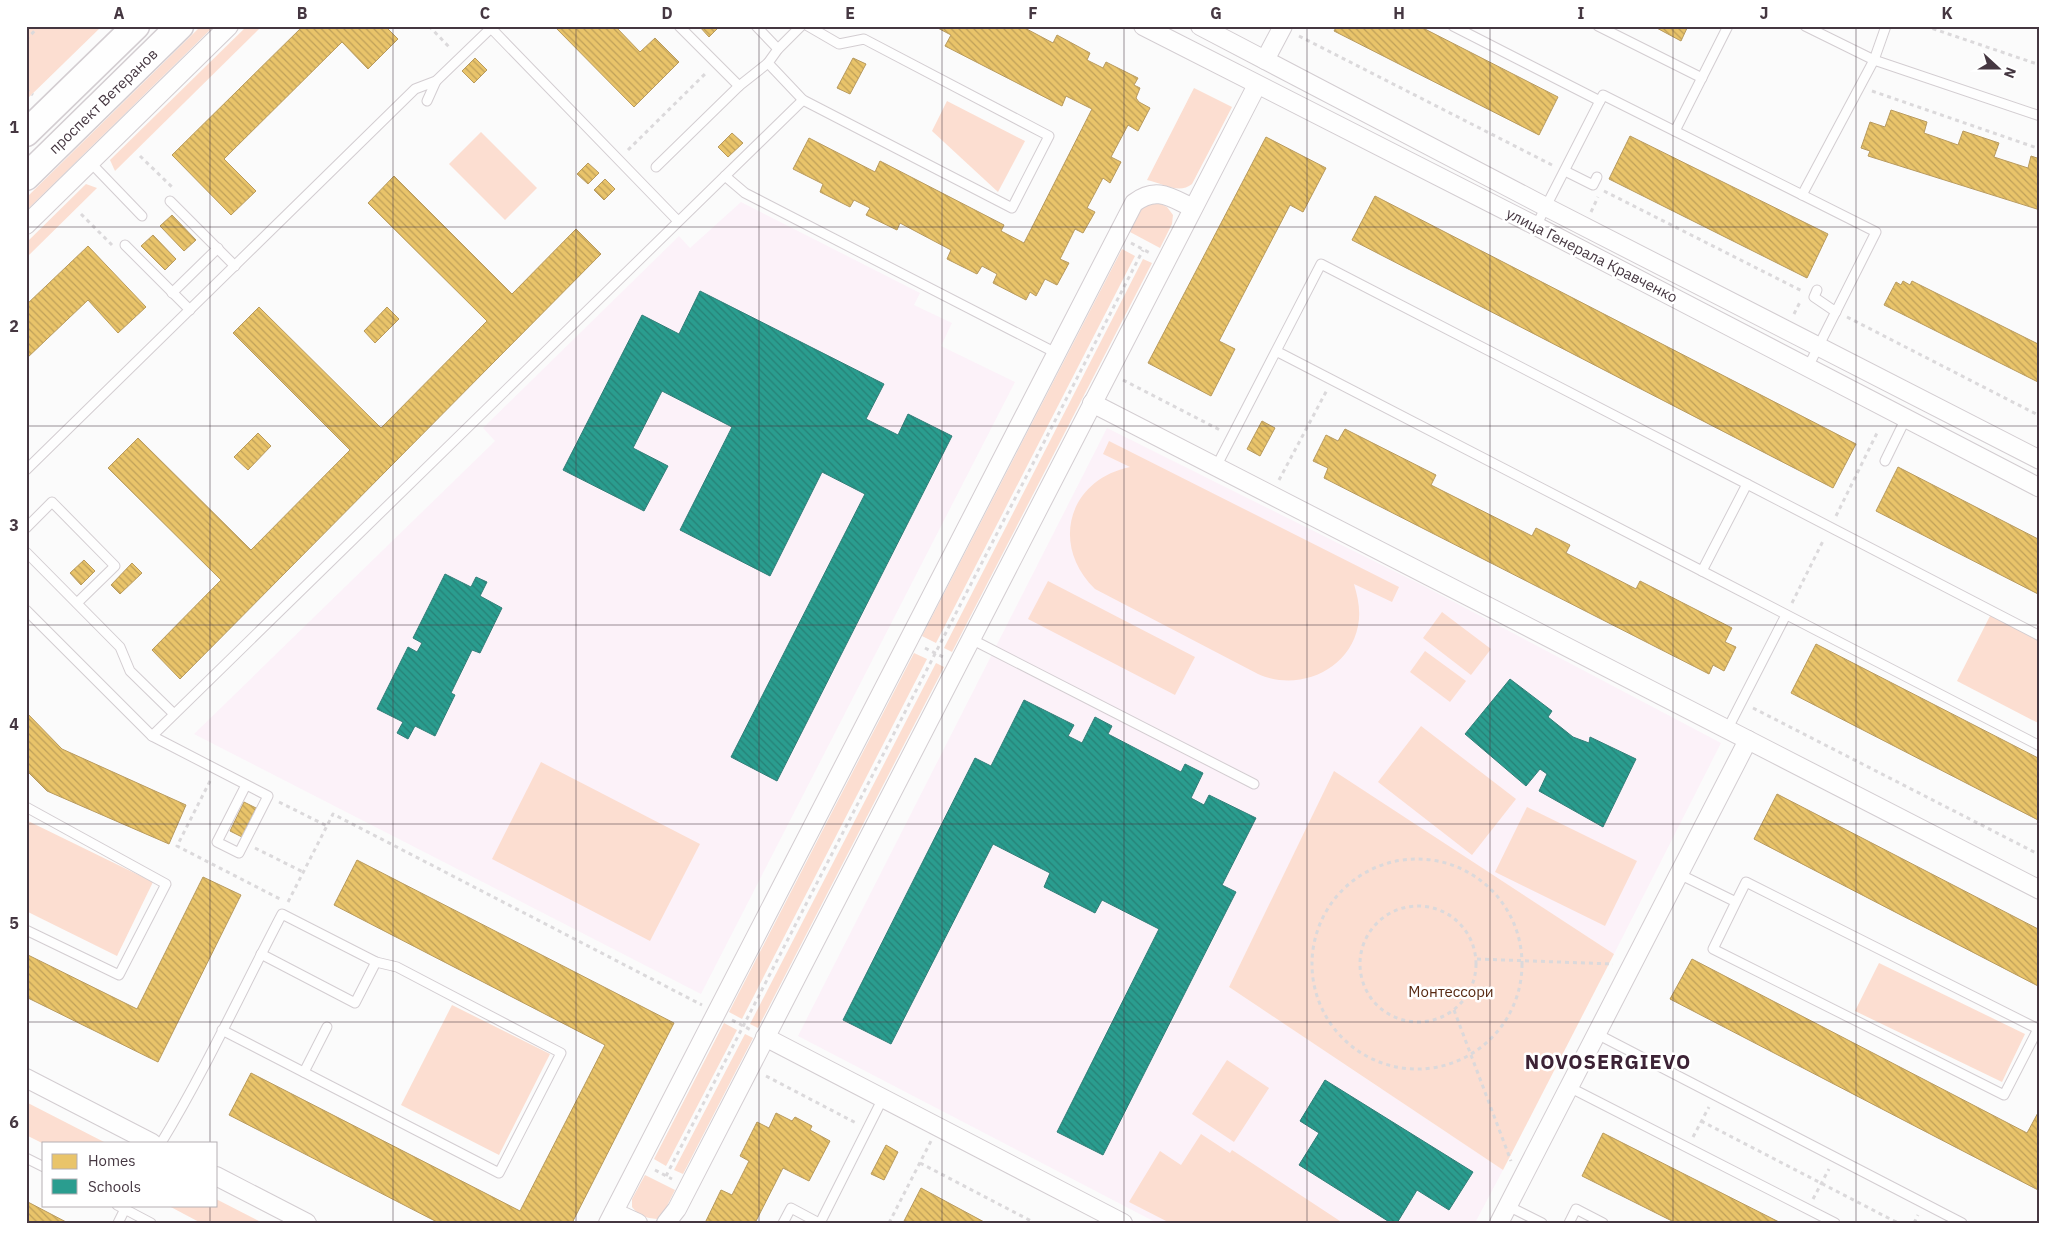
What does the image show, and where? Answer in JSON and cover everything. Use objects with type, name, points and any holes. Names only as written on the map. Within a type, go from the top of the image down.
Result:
[{"type":"main road","name":"проспект Ветеранов","points":[[26,133],[136,26]]},
{"type":"main road","name":"проспект Ветеранов","points":[[26,177],[180,26]]},
{"type":"street","points":[[26,225],[229,26]]},
{"type":"street","name":"улица Генерала Кравченко","points":[[1143,26],[1536,226],[2040,488]]},
{"type":"street","name":"улица Генерала Кравченко","points":[[1200,26],[1546,207],[2040,460]]},
{"type":"street","points":[[1265,60],[1283,26]]},
{"type":"street","points":[[666,1223],[670,1221],[677,1209],[1257,85]]},
{"type":"street","points":[[638,1223],[611,1217],[1134,204],[1145,195],[1159,193],[1193,208]]},
{"type":"street","points":[[1092,403],[2040,890]]},
{"type":"street","points":[[1500,1223],[1748,740]]},
{"type":"street","points":[[765,1037],[1123,1223]]},
{"type":"street","points":[[26,1078],[150,1142]]},
{"type":"street","points":[[218,1177],[307,1223]]},
{"type":"lane","points":[[679,26],[739,86]]},
{"type":"lane","points":[[756,26],[778,49]]},
{"type":"lane","points":[[656,167],[739,86],[768,63],[778,49],[801,26]]},
{"type":"lane","points":[[768,63],[803,100],[1012,208],[1049,136],[864,40],[839,44],[808,26]]},
{"type":"lane","points":[[1453,26],[1600,101]]},
{"type":"lane","points":[[1598,26],[1702,78]]},
{"type":"lane","points":[[1675,131],[1728,26]]},
{"type":"lane","points":[[1805,26],[1823,30],[1874,60],[2040,116]]},
{"type":"lane","points":[[1802,195],[1874,60],[1886,26]]},
{"type":"lane","points":[[426,101],[436,81],[490,27],[678,221]]},
{"type":"lane","points":[[26,470],[415,89],[436,81]]},
{"type":"lane","points":[[1536,226],[1603,95],[1876,232],[1808,367]]},
{"type":"lane","points":[[152,736],[803,100]]},
{"type":"lane","points":[[90,162],[142,216]]},
{"type":"lane","points":[[1565,171],[1595,181]]},
{"type":"lane","points":[[725,176],[746,193],[1056,353]]},
{"type":"lane","points":[[170,202],[235,266]]},
{"type":"lane","points":[[125,245],[190,310]]},
{"type":"lane","points":[[172,292],[218,248]]},
{"type":"lane","points":[[1216,467],[1321,264],[2040,636]]},
{"type":"lane","points":[[1817,290],[1814,297],[1836,312]]},
{"type":"lane","points":[[1276,351],[2040,746]]},
{"type":"lane","points":[[1884,461],[1906,418]]},
{"type":"lane","points":[[1702,571],[1747,484]]},
{"type":"lane","points":[[26,528],[52,502],[115,566],[77,603]]},
{"type":"lane","points":[[26,552],[120,647],[130,671],[174,714]]},
{"type":"lane","points":[[26,610],[152,736],[268,796],[238,853],[217,842],[246,785]]},
{"type":"lane","points":[[1728,730],[1786,615]]},
{"type":"lane","points":[[971,639],[1254,784]]},
{"type":"lane","points":[[26,807],[166,884],[118,975],[26,930]]},
{"type":"lane","points":[[1679,874],[1736,902]]},
{"type":"lane","points":[[1746,882],[2038,1029],[2004,1095],[1712,949],[1736,902],[1746,882]]},
{"type":"lane","points":[[162,1142],[175,1120],[282,914],[376,962],[396,968],[561,1053],[499,1173],[222,1030]]},
{"type":"lane","points":[[261,954],[355,1003],[376,962]]},
{"type":"lane","points":[[304,1072],[327,1027]]},
{"type":"lane","points":[[1597,1034],[1962,1223]]},
{"type":"lane","points":[[1570,1087],[1835,1223]]},
{"type":"lane","points":[[783,1223],[791,1208],[820,1223],[883,1098]]},
{"type":"lane","points":[[26,1158],[42,1166]]},
{"type":"lane","points":[[1508,1206],[1542,1223]]},
{"type":"lane","points":[[118,1223],[123,1207],[151,1223]]},
{"type":"lane","points":[[1569,1223],[1576,1209],[1603,1223]]},
{"type":"path","points":[[26,40],[39,26]]},
{"type":"path","points":[[428,26],[460,58]]},
{"type":"path","points":[[1925,26],[2040,65]]},
{"type":"path","points":[[1299,36],[1565,171]]},
{"type":"path","points":[[618,159],[716,64]]},
{"type":"path","points":[[1859,87],[2040,149]]},
{"type":"path","points":[[1595,181],[1602,190],[1805,293],[1792,317]]},
{"type":"path","points":[[1590,213],[1602,190]]},
{"type":"path","points":[[1126,241],[1155,256]]},
{"type":"path","points":[[666,1176],[1143,250]]},
{"type":"path","points":[[1836,312],[2040,416]]},
{"type":"path","points":[[1122,379],[1232,436]]},
{"type":"path","points":[[1271,496],[1332,380]]},
{"type":"path","points":[[918,644],[948,660]]},
{"type":"path","points":[[1742,702],[2040,854]]},
{"type":"path","points":[[268,796],[327,826]]},
{"type":"path","points":[[282,914],[333,814],[700,1004]]},
{"type":"path","points":[[244,842],[303,872]]},
{"type":"path","points":[[1418,858],[1445,862],[1470,872],[1491,889],[1508,910],[1518,934],[1522,961],[1520,989],[1509,1016],[1492,1038],[1470,1055],[1444,1066],[1416,1070],[1388,1066],[1362,1054],[1341,1037],[1324,1014],[1314,988],[1312,960],[1316,933],[1328,908],[1345,888],[1366,872],[1391,862],[1418,858]]},
{"type":"path","points":[[1408,906],[1427,906],[1446,912],[1461,924],[1472,940],[1476,958],[1475,978],[1467,996],[1454,1010],[1437,1019],[1418,1022],[1399,1019],[1382,1010],[1369,996],[1361,978],[1359,959],[1364,940],[1375,924],[1390,912],[1408,906]]},
{"type":"path","points":[[1476,958],[1619,964]]},
{"type":"path","points":[[1454,1010],[1514,1169]]},
{"type":"path","points":[[717,1012],[765,1037]]},
{"type":"path","points":[[766,1076],[858,1124]]},
{"type":"path","points":[[1688,1147],[1714,1095]]},
{"type":"path","points":[[1701,1121],[1898,1223]]},
{"type":"path","points":[[889,1223],[938,1127]]},
{"type":"path","points":[[1808,1209],[1835,1157]]},
{"type":"path","points":[[920,1163],[1035,1223]]},
{"type":"path","points":[[649,1167],[677,1182]]},
{"type":"shaded area","points":[[741,202],[920,293],[914,305],[952,323],[941,346],[1015,382],[701,994],[194,734],[495,441],[483,428],[679,236],[690,248]]},
{"type":"shaded area","points":[[1107,428],[1420,584],[1721,743],[1614,954],[1334,772],[1229,987],[1503,1170],[1475,1223],[1157,1223],[798,1036]]},
{"type":"green space","points":[[26,26],[102,26],[26,100]]},
{"type":"green space","points":[[201,26],[214,26],[26,211],[26,198]]},
{"type":"green space","points":[[247,26],[262,26],[115,171],[110,160]]},
{"type":"green space","points":[[1194,88],[1232,107],[1192,184],[1187,187],[1176,188],[1147,180]]},
{"type":"green space","points":[[947,101],[1025,141],[998,192],[932,131]]},
{"type":"green space","points":[[481,132],[537,188],[505,220],[449,164]]},
{"type":"green space","points":[[86,184],[97,188],[26,258],[26,243]]},
{"type":"green space","points":[[1157,202],[1167,207],[1173,215],[1172,224],[1160,248],[1130,232],[1143,208]]},
{"type":"green space","points":[[1122,249],[1135,256],[936,643],[922,636]]},
{"type":"green space","points":[[1143,259],[1152,263],[952,652],[944,648]]},
{"type":"green space","points":[[1109,441],[1399,587],[1392,602],[1354,584],[1359,605],[1359,620],[1353,642],[1333,666],[1320,674],[1305,679],[1289,680],[1273,679],[1258,674],[1095,589],[1081,572],[1073,553],[1070,534],[1072,516],[1080,500],[1092,485],[1109,474],[1130,467],[1103,454]]},
{"type":"green space","points":[[1048,581],[1195,657],[1175,695],[1028,619]]},
{"type":"green space","points":[[1442,612],[1491,649],[1471,675],[1423,638]]},
{"type":"green space","points":[[1991,614],[2040,639],[2040,724],[1957,681]]},
{"type":"green space","points":[[1425,651],[1466,681],[1450,702],[1410,672]]},
{"type":"green space","points":[[914,653],[927,659],[742,1019],[729,1012]]},
{"type":"green space","points":[[936,663],[944,667],[758,1028],[750,1024]]},
{"type":"green space","points":[[1421,726],[1516,799],[1472,855],[1378,782]]},
{"type":"green space","points":[[541,762],[700,844],[650,941],[492,859]]},
{"type":"green space","name":"Монтессори","points":[[1334,771],[1614,954],[1503,1170],[1229,987]]},
{"type":"green space","points":[[1527,807],[1637,861],[1605,926],[1495,872]]},
{"type":"green space","points":[[26,820],[153,882],[117,956],[26,911]]},
{"type":"green space","points":[[1879,963],[2025,1034],[2002,1082],[1855,1011]]},
{"type":"green space","points":[[452,1005],[550,1054],[499,1155],[401,1105]]},
{"type":"green space","points":[[724,1023],[737,1030],[666,1166],[654,1159]]},
{"type":"green space","points":[[745,1034],[753,1038],[683,1174],[674,1170]]},
{"type":"green space","points":[[1227,1060],[1269,1088],[1234,1142],[1192,1114]]},
{"type":"green space","points":[[26,1102],[104,1142],[42,1143],[26,1135]]},
{"type":"green space","points":[[1201,1134],[1230,1153],[1232,1150],[1343,1223],[1170,1223],[1129,1202],[1160,1151],[1181,1165]]},
{"type":"green space","points":[[645,1175],[675,1190],[663,1214],[657,1219],[643,1216],[632,1207],[632,1199]]},
{"type":"green space","points":[[218,1200],[263,1223],[201,1223],[169,1206],[218,1206]]},
{"type":"building: Homes","points":[[303,26],[385,26],[398,39],[368,69],[342,42],[224,159],[256,191],[231,215],[172,155]]},
{"type":"building: Homes","points":[[554,26],[615,26],[640,52],[655,38],[679,62],[634,107]]},
{"type":"building: Homes","points":[[699,26],[720,26],[709,37]]},
{"type":"building: Homes","points":[[934,26],[1021,26],[1053,43],[1057,35],[1090,53],[1087,60],[1103,68],[1106,62],[1138,78],[1134,85],[1140,88],[1136,98],[1139,102],[1150,108],[1138,131],[1128,125],[1111,157],[1121,162],[1110,183],[1103,178],[1087,208],[1095,212],[1083,233],[1075,229],[1060,259],[1069,263],[1057,285],[1045,279],[1036,296],[1030,292],[1026,300],[993,283],[997,274],[982,266],[977,274],[947,259],[951,250],[900,223],[897,230],[866,215],[870,208],[854,200],[850,207],[820,192],[823,184],[793,169],[809,138],[875,172],[880,161],[1004,225],[1001,231],[1024,243],[1092,109],[1066,96],[1062,106],[945,46],[951,35]]},
{"type":"building: Homes","points":[[1337,26],[1419,26],[1558,97],[1539,135],[1334,31]]},
{"type":"building: Homes","points":[[1653,26],[1688,26],[1681,41]]},
{"type":"building: Homes","points":[[475,58],[487,70],[474,83],[462,71]]},
{"type":"building: Homes","points":[[853,58],[866,64],[850,94],[837,88]]},
{"type":"building: Homes","points":[[1891,110],[1927,122],[1924,133],[1958,145],[1963,131],[1999,143],[1994,157],[2028,168],[2031,156],[2040,159],[2040,210],[1868,156],[1870,151],[1861,148],[1870,122],[1885,127]]},
{"type":"building: Homes","points":[[732,133],[743,143],[728,157],[718,147]]},
{"type":"building: Homes","points":[[1630,136],[1828,234],[1807,278],[1609,179]]},
{"type":"building: Homes","points":[[1266,137],[1326,168],[1303,212],[1290,205],[1219,341],[1235,349],[1211,396],[1148,363]]},
{"type":"building: Homes","points":[[588,163],[599,173],[588,184],[577,174]]},
{"type":"building: Homes","points":[[394,176],[512,294],[576,229],[601,254],[180,679],[152,650],[221,580],[108,468],[138,438],[251,550],[350,450],[233,333],[259,307],[381,428],[487,321],[368,203]]},
{"type":"building: Homes","points":[[605,179],[615,189],[604,200],[594,190]]},
{"type":"building: Homes","points":[[1375,196],[1856,444],[1833,488],[1352,240]]},
{"type":"building: Homes","points":[[172,215],[196,240],[184,251],[160,226]]},
{"type":"building: Homes","points":[[153,235],[176,259],[165,270],[141,246]]},
{"type":"building: Homes","points":[[88,246],[146,307],[118,333],[88,300],[26,359],[26,305]]},
{"type":"building: Homes","points":[[1903,281],[1910,285],[1912,281],[2040,345],[2040,383],[1884,305],[1896,282],[1901,285]]},
{"type":"building: Homes","points":[[387,307],[399,319],[375,343],[364,331]]},
{"type":"building: Homes","points":[[1262,421],[1275,428],[1260,456],[1247,449]]},
{"type":"building: Homes","points":[[1345,429],[1436,475],[1431,485],[1532,536],[1536,528],[1570,545],[1566,553],[1636,589],[1640,581],[1732,628],[1725,642],[1736,647],[1724,671],[1713,665],[1709,674],[1324,478],[1328,468],[1313,461],[1326,435],[1338,441]]},
{"type":"building: Homes","points":[[258,433],[271,446],[248,470],[234,457]]},
{"type":"building: Homes","points":[[1898,467],[2040,540],[2040,595],[1876,511]]},
{"type":"building: Homes","points":[[84,560],[95,571],[81,585],[70,573]]},
{"type":"building: Homes","points":[[132,563],[142,573],[120,594],[111,585]]},
{"type":"building: Homes","points":[[1816,644],[2040,759],[2040,821],[1791,693]]},
{"type":"building: Homes","points":[[26,712],[62,749],[186,805],[169,844],[47,791],[26,770]]},
{"type":"building: Homes","points":[[1777,794],[2040,930],[2040,987],[1754,839]]},
{"type":"building: Homes","points":[[244,802],[256,808],[242,837],[230,831]]},
{"type":"building: Homes","points":[[357,860],[674,1023],[572,1223],[439,1223],[229,1115],[251,1073],[520,1211],[605,1045],[334,905]]},
{"type":"building: Homes","points":[[203,877],[241,895],[158,1062],[26,997],[26,954],[137,1009]]},
{"type":"building: Homes","points":[[1692,959],[2027,1133],[2040,1109],[2040,1191],[1670,999]]},
{"type":"building: Homes","points":[[776,1113],[792,1121],[795,1117],[812,1126],[810,1130],[830,1141],[809,1181],[783,1168],[755,1223],[705,1223],[721,1190],[732,1195],[749,1161],[740,1156],[757,1122],[769,1128]]},
{"type":"building: Homes","points":[[1603,1133],[1781,1223],[1676,1223],[1582,1176]]},
{"type":"building: Homes","points":[[886,1145],[898,1152],[884,1180],[871,1174]]},
{"type":"building: Homes","points":[[921,1188],[986,1223],[903,1223]]},
{"type":"building: Homes","points":[[26,1201],[68,1223],[26,1223]]},
{"type":"building: Schools","points":[[700,291],[884,384],[866,419],[898,435],[908,414],[952,436],[777,781],[731,757],[865,494],[822,472],[770,576],[680,530],[732,427],[662,391],[633,448],[668,466],[644,511],[563,470],[642,315],[679,334]]},
{"type":"building: Schools","points":[[445,574],[471,587],[476,577],[487,582],[480,596],[502,608],[480,653],[472,650],[451,693],[455,695],[435,736],[415,726],[408,739],[397,733],[403,722],[377,709],[408,647],[417,652],[422,643],[413,638]]},
{"type":"building: Schools","points":[[1510,679],[1552,711],[1548,717],[1573,737],[1589,743],[1590,737],[1636,759],[1603,827],[1539,791],[1547,774],[1540,769],[1526,786],[1465,734]]},
{"type":"building: Schools","points":[[1024,700],[1074,725],[1068,736],[1082,743],[1095,717],[1112,726],[1108,734],[1181,772],[1185,764],[1203,773],[1191,798],[1204,805],[1209,795],[1256,818],[1222,885],[1236,892],[1103,1155],[1057,1132],[1159,929],[1102,900],[1095,913],[1044,887],[1050,873],[993,844],[891,1044],[843,1020],[975,758],[991,766]]},
{"type":"building: Schools","points":[[1325,1080],[1473,1172],[1449,1210],[1417,1190],[1397,1223],[1391,1223],[1299,1165],[1319,1133],[1300,1121]]},
{"type":"district","name":"NOVOSERGIEVO","points":[[1608,1061]]}]
